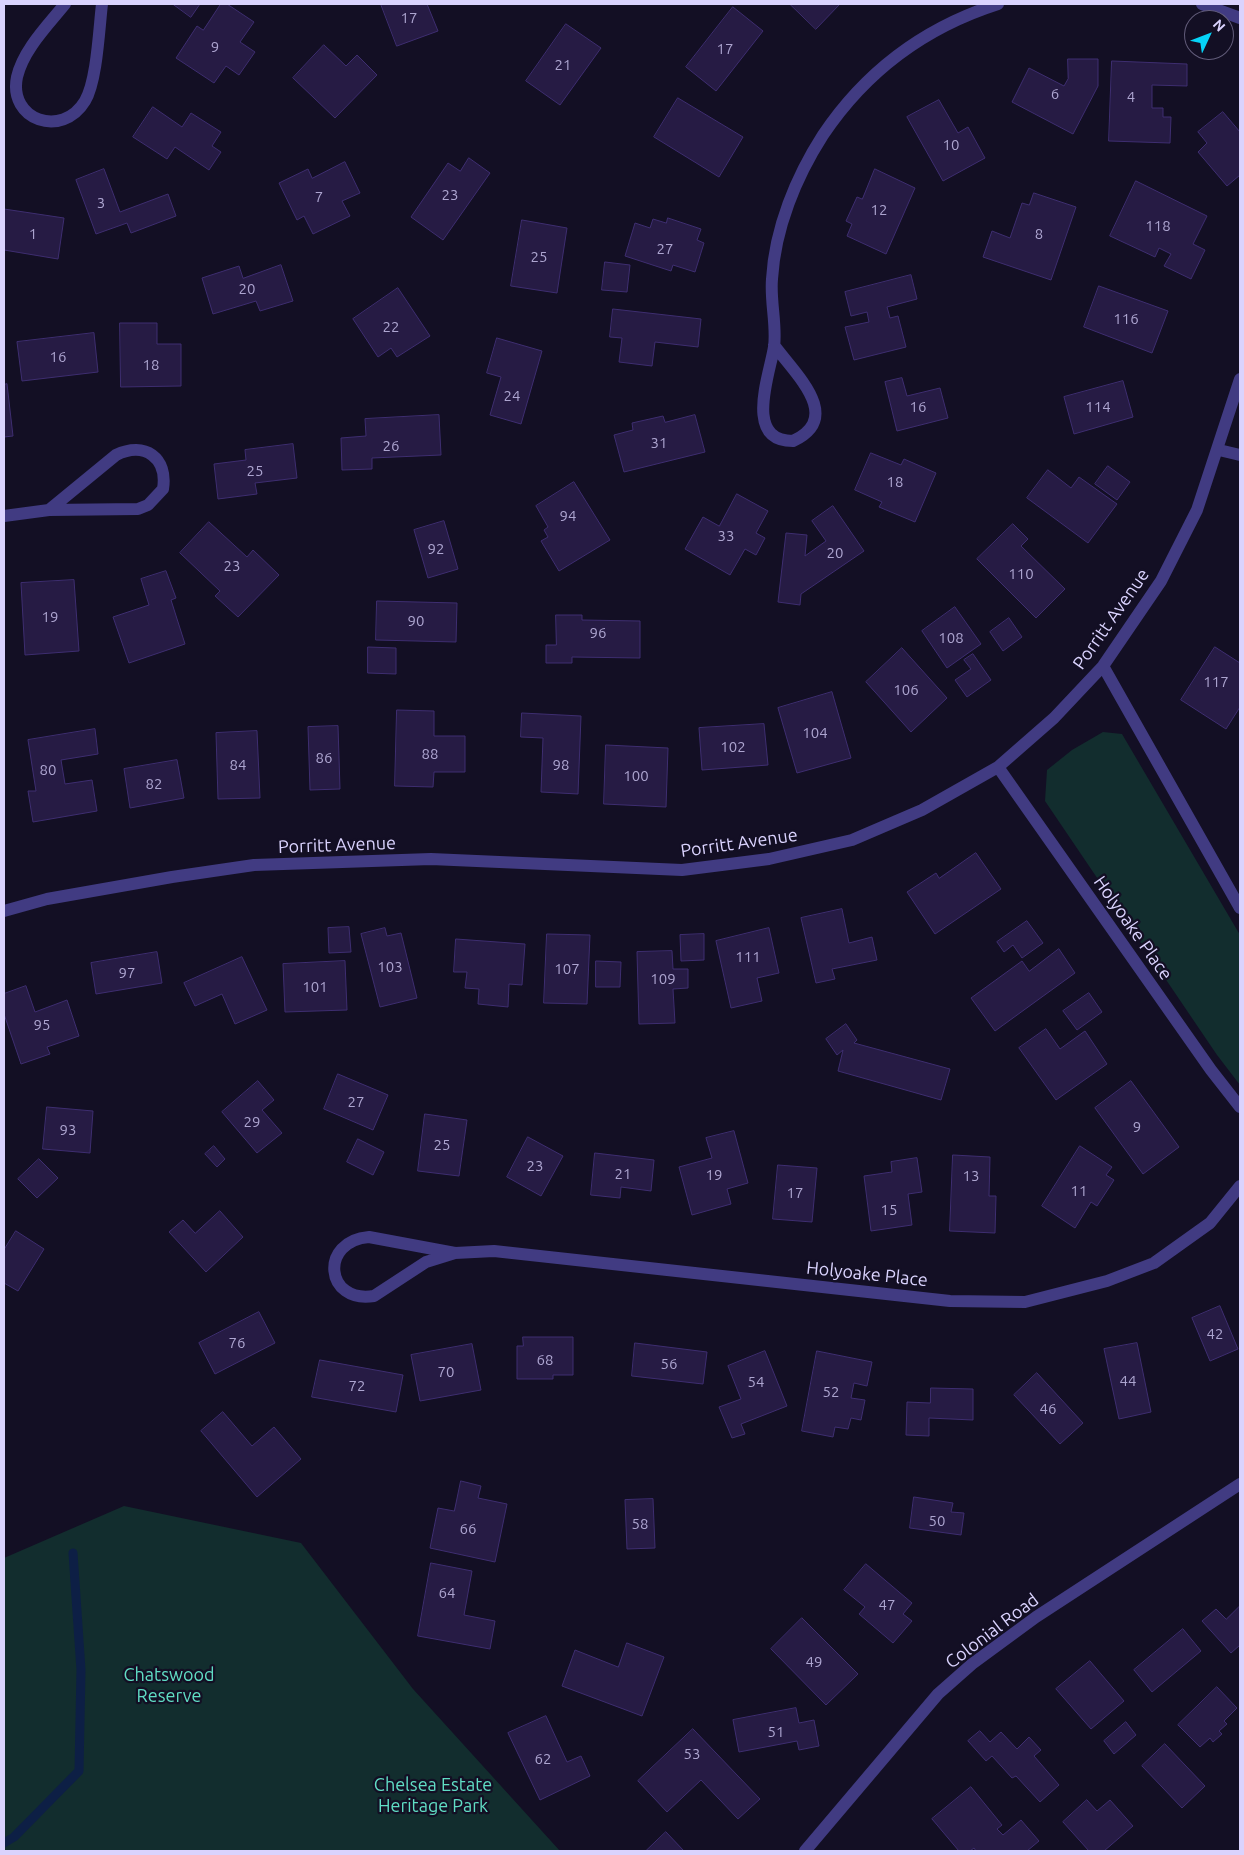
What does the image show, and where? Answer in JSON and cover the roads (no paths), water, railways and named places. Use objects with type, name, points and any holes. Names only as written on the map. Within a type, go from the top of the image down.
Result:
[{"type":"street","points":[[65,4],[27,54],[17,78],[20,104],[29,114],[48,123],[56,123],[76,113],[90,90],[102,4]]},
{"type":"street","points":[[774,345],[813,399],[817,412],[815,422],[810,430],[793,441],[777,438],[770,430],[762,412],[762,401],[774,345],[772,280],[775,247],[795,188],[823,135],[859,90],[884,65],[940,27],[973,12],[998,4]]},
{"type":"street","points":[[1202,4],[1240,18]]},
{"type":"street","name":"Porritt Avenue","points":[[4,911],[46,899],[172,876],[254,865],[431,859],[682,870],[769,859],[852,840],[922,810],[998,767],[1054,718],[1103,666],[1161,580],[1197,510],[1240,379]]},
{"type":"street","points":[[4,516],[49,510],[138,509],[148,505],[163,490],[163,470],[151,454],[143,450],[125,451],[116,455],[49,510]]},
{"type":"street","points":[[1218,450],[1240,455]]},
{"type":"street","points":[[1103,666],[1240,908]]},
{"type":"street","name":"Holyoake Place","points":[[998,767],[1206,1062],[1240,1107]]},
{"type":"street","name":"Holyoake Place","points":[[455,1253],[426,1262],[374,1296],[363,1298],[344,1291],[337,1282],[334,1273],[334,1264],[341,1249],[358,1238],[385,1239],[455,1253],[494,1252],[950,1301],[1025,1302],[1108,1281],[1154,1263],[1210,1223],[1240,1186]]},
{"type":"street","name":"Colonial Road","points":[[805,1851],[938,1694],[972,1664],[1036,1618],[1240,1484]]},
{"type":"waterway","points":[[4,1843],[14,1837],[79,1771],[81,1670],[73,1553]]},
{"type":"park label","name":"Chatswood Reserve","points":[[169,1685]]},
{"type":"park label","name":"Chelsea Estate Heritage Park","points":[[433,1795]]}]
